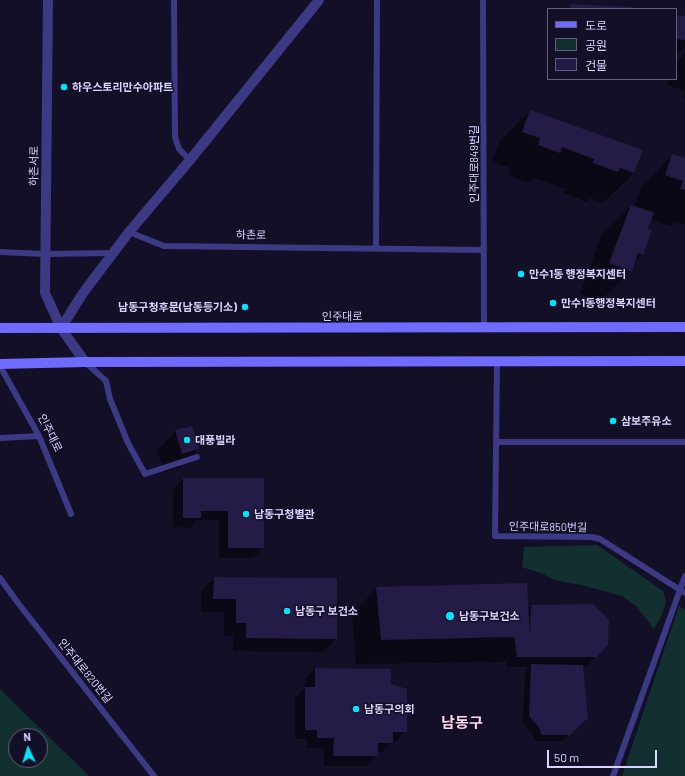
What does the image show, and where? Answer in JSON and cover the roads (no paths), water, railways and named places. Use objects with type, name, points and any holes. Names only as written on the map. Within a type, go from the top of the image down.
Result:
[{"type":"main road","name":"인주대로","points":[[0,328],[685,327]]},
{"type":"main road","name":"인주대로","points":[[0,365],[85,362],[685,361]]},
{"type":"street","name":"하촌서로","points":[[48,0],[45,293],[61,328]]},
{"type":"street","points":[[85,362],[61,328],[83,293],[129,232],[190,160],[319,0]]},
{"type":"lane","points":[[174,0],[175,137],[179,149],[190,160]]},
{"type":"lane","points":[[376,249],[377,0]]},
{"type":"lane","name":"인주대로849번길","points":[[483,0],[484,328]]},
{"type":"lane","name":"하촌로","points":[[129,232],[164,246],[484,250]]},
{"type":"lane","points":[[0,252],[45,254],[114,253]]},
{"type":"lane","points":[[85,362],[106,381],[110,399],[128,443],[145,474],[197,457]]},
{"type":"lane","name":"인주대로850번길","points":[[497,362],[495,536],[592,537],[600,539],[682,591]]},
{"type":"lane","name":"인주대로","points":[[0,365],[40,436],[71,514]]},
{"type":"lane","points":[[0,438],[40,436]]},
{"type":"lane","points":[[496,442],[685,442]]},
{"type":"lane","points":[[613,776],[682,591],[685,576]]},
{"type":"lane","name":"인주대로820번길","points":[[0,578],[154,776]]},
{"type":"place","name":"하우스토리만수아파트","points":[[64,87]]},
{"type":"place","name":"만수1동 행정복지센터","points":[[521,274]]},
{"type":"place","name":"만수1동행정복지센터","points":[[553,303]]},
{"type":"place","name":"남동구청후문(남동등기소)","points":[[245,307]]},
{"type":"place","name":"삼보주유소","points":[[613,421]]},
{"type":"place","name":"대풍빌라","points":[[187,440]]},
{"type":"place","name":"남동구청별관","points":[[246,514]]},
{"type":"place","name":"남동구 보건소","points":[[287,611]]},
{"type":"place","name":"남동구보건소","points":[[450,616]]},
{"type":"place","name":"남동구의회","points":[[356,709]]},
{"type":"district","name":"남동구","points":[[462,723]]}]
